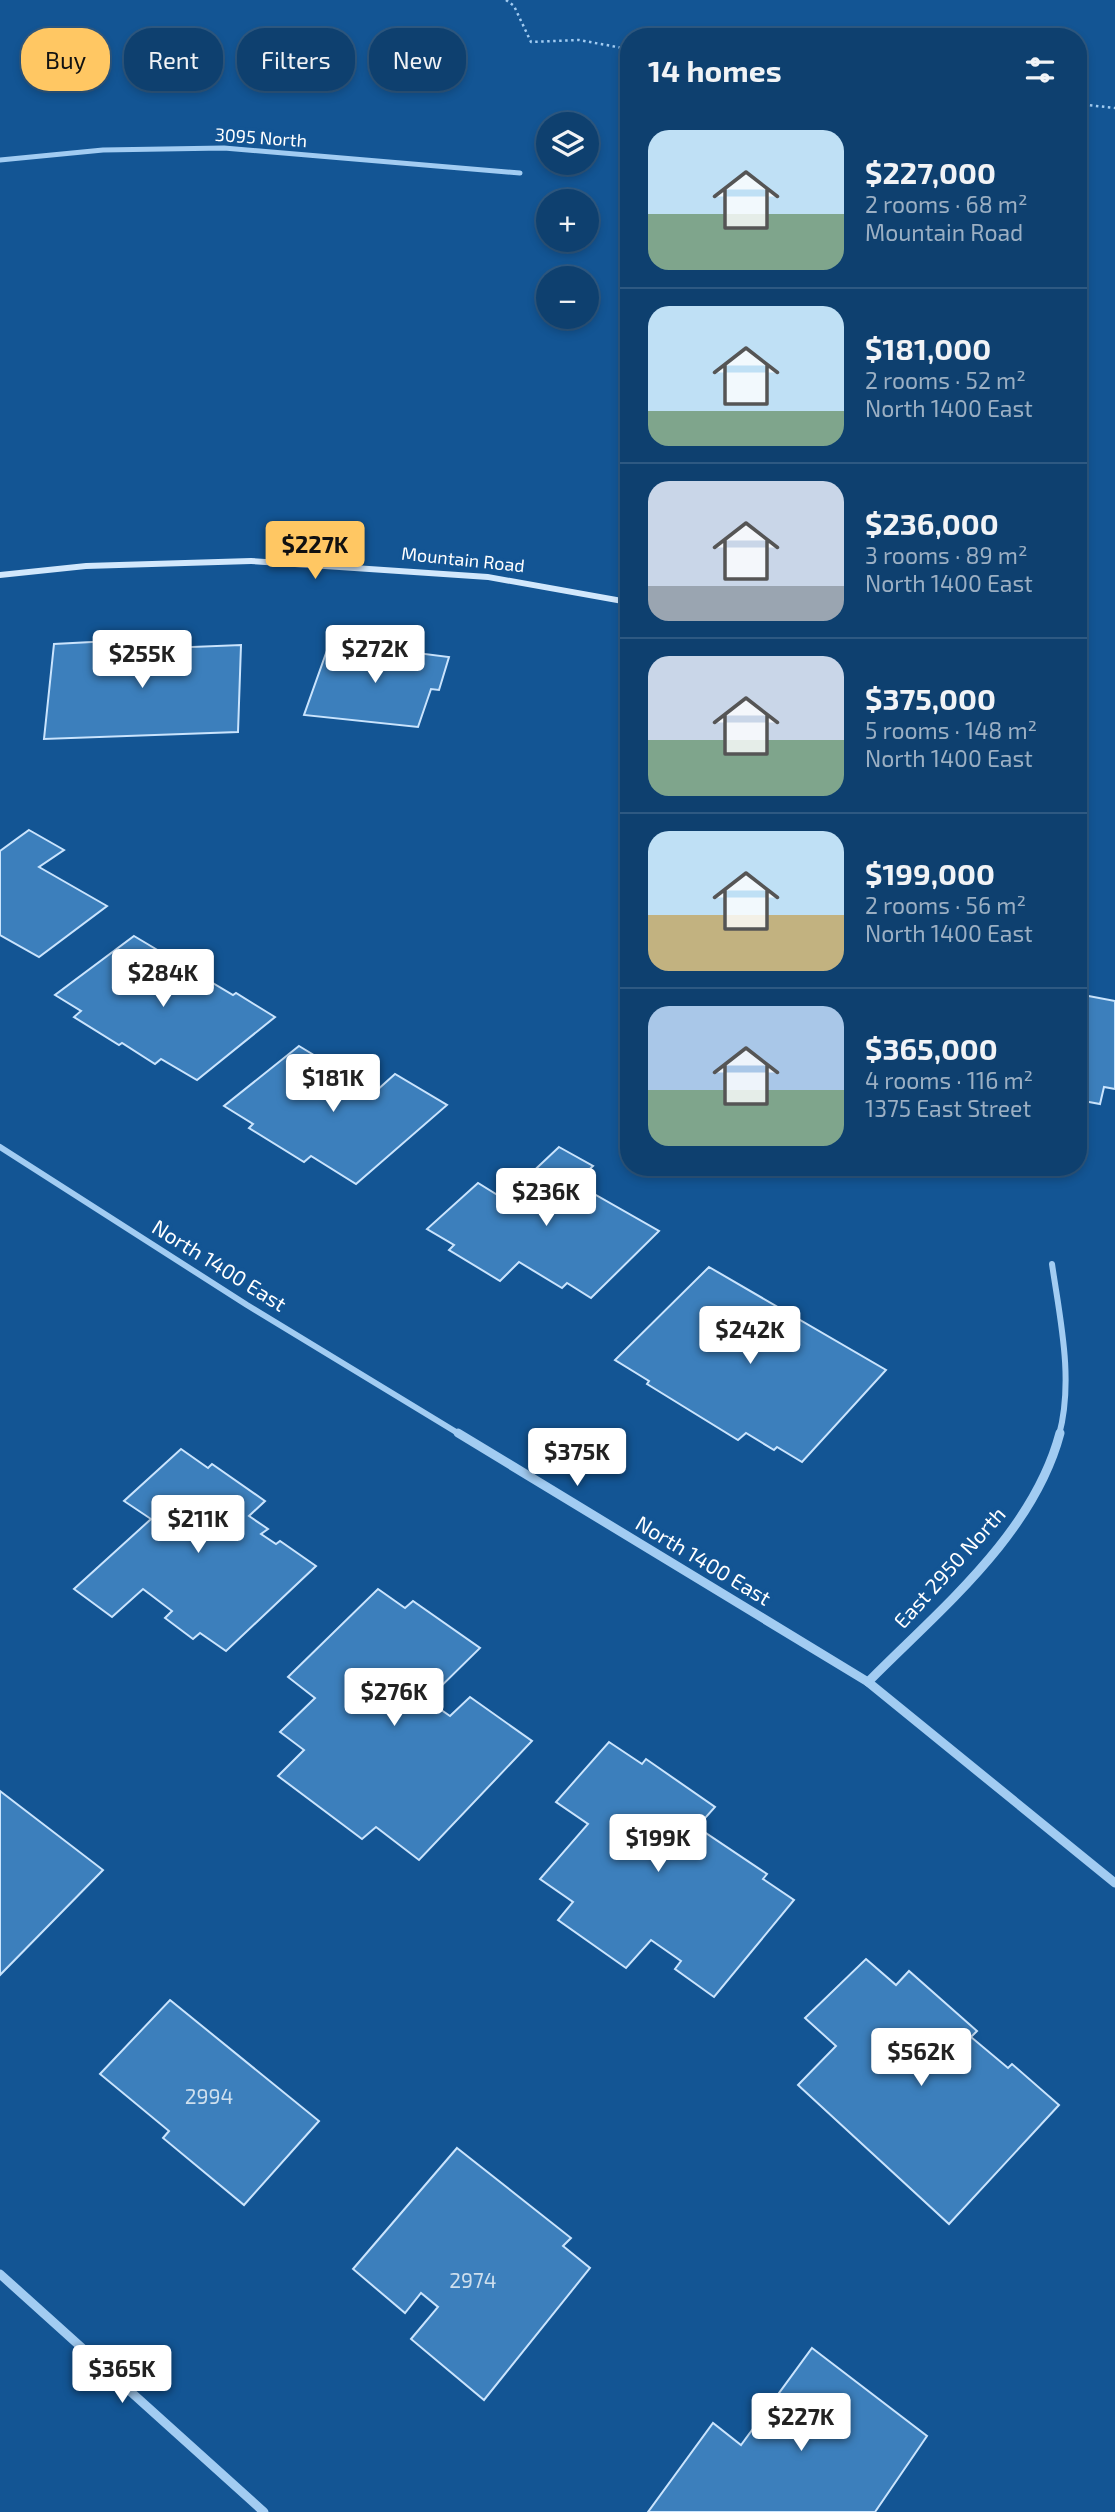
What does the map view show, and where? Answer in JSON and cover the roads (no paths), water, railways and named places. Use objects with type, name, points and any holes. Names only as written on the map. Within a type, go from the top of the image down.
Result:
[{"type":"street","name":"3095 North","points":[[0,160],[103,150],[224,148],[520,173]]},
{"type":"street","name":"Mountain Road","points":[[0,575],[86,566],[251,561],[488,577],[620,601]]},
{"type":"street","name":"North 1400 East","points":[[0,1147],[247,1305],[868,1682],[1115,1883]]},
{"type":"street","name":"East 2950 North","points":[[868,1682],[1004,1541],[1045,1478],[1062,1427],[1066,1366],[1052,1264]]},
{"type":"street","points":[[0,2274],[264,2512]]}]
